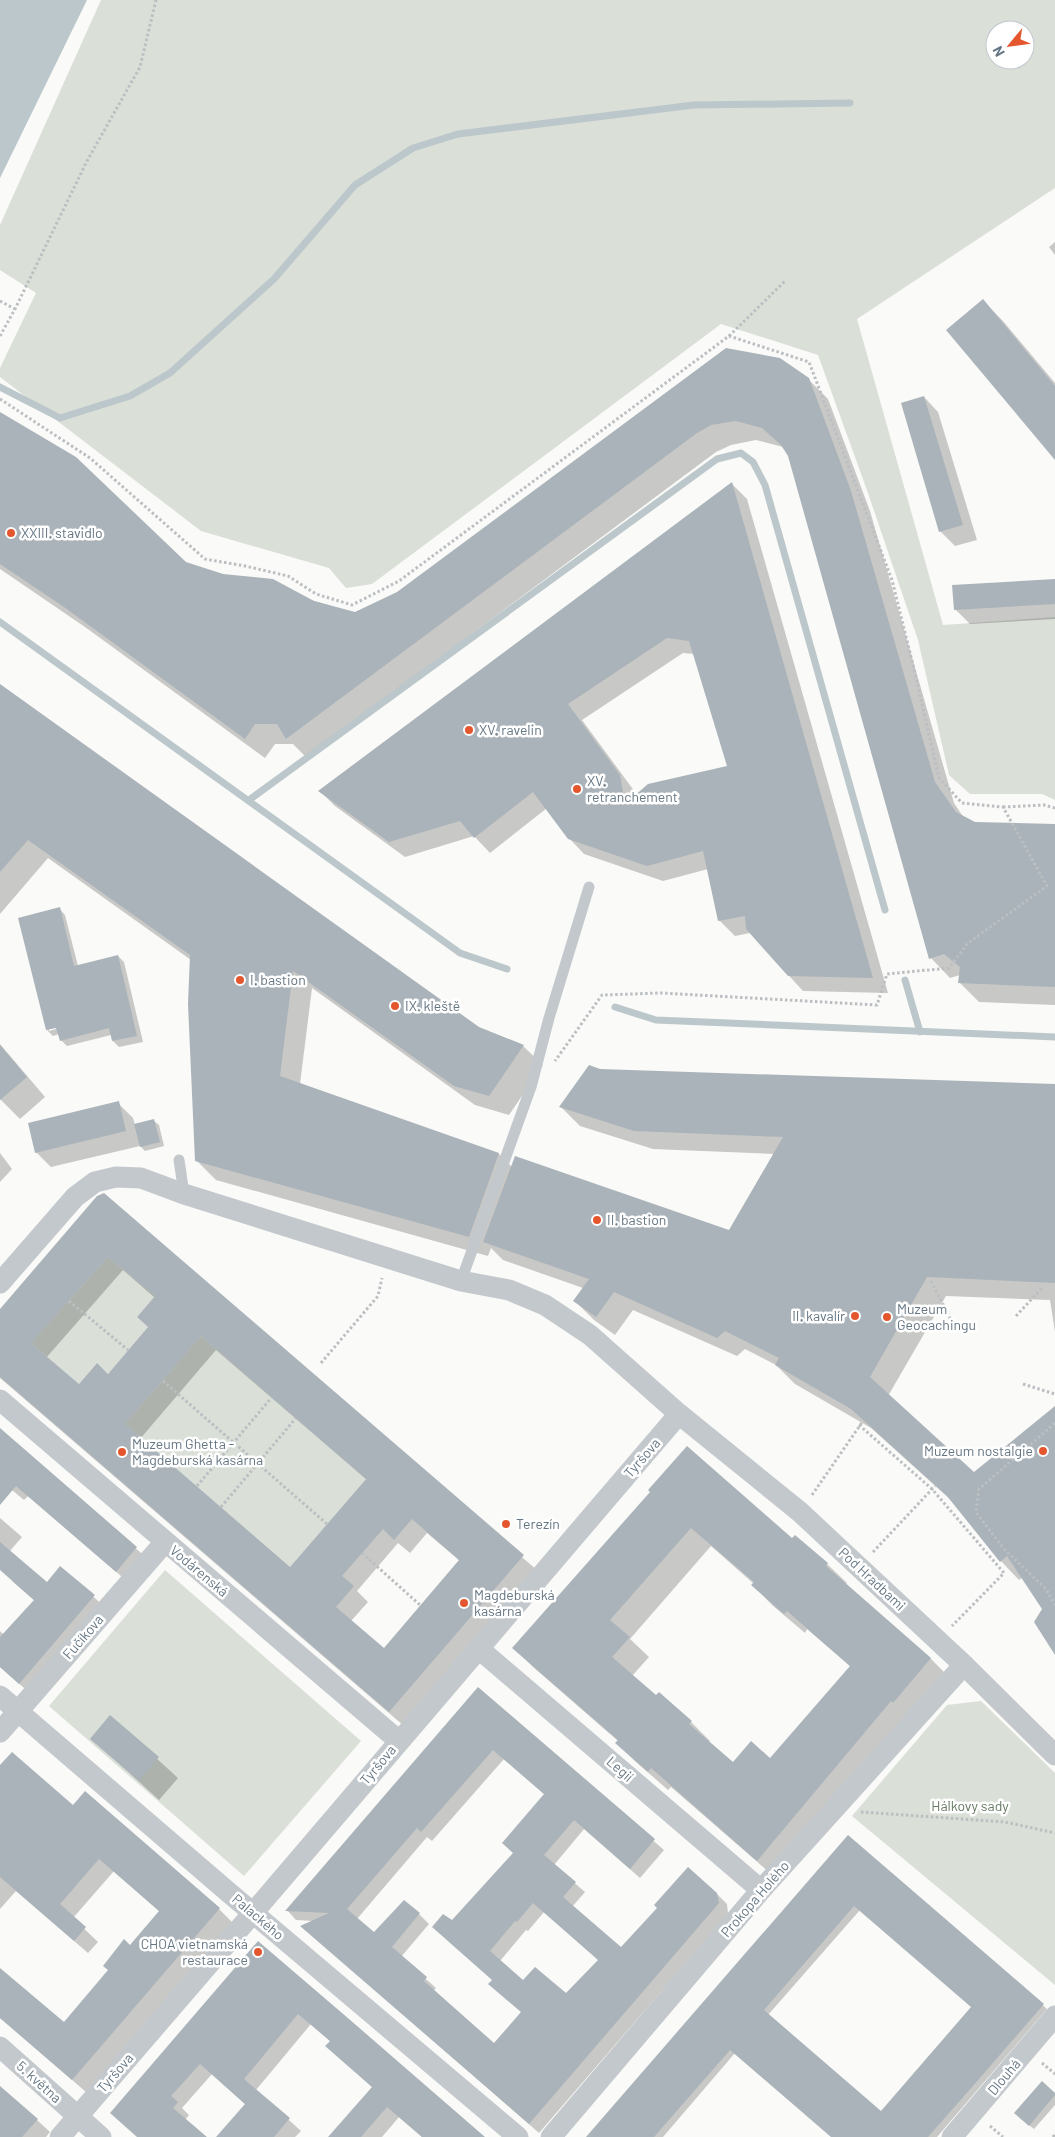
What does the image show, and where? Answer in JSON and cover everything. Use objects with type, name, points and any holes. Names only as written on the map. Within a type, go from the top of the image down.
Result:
[{"type":"street","name":"Pod Hradbami","points":[[0,1283],[75,1197],[95,1182],[116,1177],[140,1178],[184,1194],[461,1281],[508,1290],[545,1305],[590,1335],[679,1414],[800,1512],[938,1640],[1055,1754]]},
{"type":"street","name":"Vodárenská","points":[[0,1400],[399,1741]]},
{"type":"street","name":"Tyršova","points":[[60,2137],[679,1414]]},
{"type":"street","name":"Fučíkova","points":[[0,1732],[165,1542]]},
{"type":"street","name":"Legií","points":[[478,1648],[762,1890]]},
{"type":"street","name":"Prokopa Holého","points":[[551,2137],[762,1890],[964,1665]]},
{"type":"street","name":"Palackého","points":[[0,1696],[518,2137]]},
{"type":"street","name":"Dlouhá","points":[[952,2137],[1055,2016]]},
{"type":"street","name":"5. května","points":[[0,2047],[101,2137]]},
{"type":"lane","points":[[461,1281],[531,1087],[549,1018],[589,887]]},
{"type":"lane","points":[[179,1160],[184,1194]]},
{"type":"path","points":[[0,336],[87,160],[140,67],[156,0]]},
{"type":"path","points":[[0,399],[90,458],[205,559],[288,576],[316,594],[352,605],[399,581],[729,336],[785,281]]},
{"type":"path","points":[[0,301],[15,309]]},
{"type":"path","points":[[729,336],[809,362],[892,580],[939,778],[962,803],[1003,807],[1044,805],[1055,808]]},
{"type":"path","points":[[531,1087],[561,1055],[602,994],[661,992],[877,1005],[887,974],[949,968],[968,943],[1047,886],[1003,807]]},
{"type":"path","points":[[321,1363],[378,1296],[388,1258]]},
{"type":"path","points":[[931,1281],[950,1318]]},
{"type":"path","points":[[1016,1316],[1042,1288]]},
{"type":"path","points":[[69,1300],[128,1350]]},
{"type":"path","points":[[163,1381],[328,1524]]},
{"type":"path","points":[[1023,1384],[1055,1394]]},
{"type":"path","points":[[197,1486],[272,1398]]},
{"type":"path","points":[[221,1506],[296,1418]]},
{"type":"path","points":[[800,1512],[863,1421]]},
{"type":"path","points":[[1055,1423],[979,1489],[976,1512],[1003,1548],[1046,1590],[1055,1605]]},
{"type":"path","points":[[859,1425],[934,1488],[1004,1573],[938,1640]]},
{"type":"path","points":[[859,1567],[934,1488]]},
{"type":"path","points":[[362,1554],[420,1605]]},
{"type":"path","points":[[833,1810],[1005,1822],[1055,1833]]},
{"type":"green space","points":[[101,0],[1055,0],[1055,188],[857,319],[943,625],[1055,617],[1055,800],[1042,794],[970,794],[949,775],[918,640],[818,355],[721,324],[372,584],[346,588],[329,568],[201,531],[0,377],[0,368],[36,293],[0,270],[0,225]]},
{"type":"green space","points":[[108,1257],[155,1296],[137,1317],[148,1327],[108,1374],[96,1364],[79,1384],[31,1343]]},
{"type":"green space","points":[[201,1336],[366,1479],[290,1567],[125,1424]]},
{"type":"green space","points":[[165,1570],[361,1741],[244,1876],[49,1706]]},
{"type":"green space","name":"Hálkovy sady","points":[[981,1701],[1055,1773],[1055,1985],[852,1816],[947,1705]]},
{"type":"shaded area","points":[[0,0],[87,0],[0,178]]},
{"type":"building","points":[[983,299],[1055,386],[1055,460],[946,330]]},
{"type":"building","points":[[726,348],[780,358],[809,378],[851,491],[935,782],[956,812],[975,822],[1055,824],[1055,987],[958,983],[960,967],[944,954],[929,959],[788,456],[781,445],[762,428],[736,421],[711,425],[697,433],[286,739],[277,724],[255,724],[245,739],[64,607],[0,564],[0,412],[76,457],[186,562],[223,574],[273,579],[314,601],[355,612],[397,592]]},
{"type":"building","points":[[924,396],[963,525],[939,532],[901,403]]},
{"type":"building","name":"XV. ravelin","points":[[732,482],[873,978],[788,976],[746,929],[745,916],[718,921],[703,851],[647,866],[568,839],[533,792],[474,838],[460,821],[389,842],[318,791]],"holes":[[[667,638],[689,641],[727,766],[648,784],[625,804],[620,775],[568,704]]]},
{"type":"building","points":[[1055,579],[1055,604],[954,610],[952,585]]},
{"type":"building","name":"I. bastion","points":[[0,684],[479,1027],[524,1045],[489,1096],[454,1086],[293,971],[280,1076],[499,1153],[469,1237],[195,1161],[188,1004],[190,955],[28,840],[0,872]]},
{"type":"building","points":[[60,907],[74,966],[118,955],[137,1036],[112,1041],[109,1028],[60,1041],[56,1028],[46,1030],[18,918]]},
{"type":"building","points":[[0,1045],[27,1077],[0,1100]]},
{"type":"building","points":[[589,1065],[600,1069],[1055,1084],[1055,1283],[927,1277],[870,1377],[974,1472],[1055,1406],[1055,1655],[1034,1622],[1042,1609],[1007,1556],[1000,1562],[947,1496],[851,1409],[775,1365],[779,1358],[725,1331],[717,1338],[614,1292],[596,1317],[573,1301],[589,1279],[483,1242],[515,1156],[729,1230],[783,1137],[634,1131],[559,1107]]},
{"type":"building","points":[[119,1101],[126,1131],[35,1153],[28,1123]]},
{"type":"building","points":[[154,1119],[160,1142],[140,1147],[134,1124]]},
{"type":"building","name":"Muzeum Ghetta - Magdeburská kasárna","points":[[104,1193],[524,1555],[389,1712],[0,1377],[0,1309],[97,1196]],"holes":[[[108,1257],[155,1296],[137,1317],[148,1327],[108,1374],[97,1363],[79,1384],[31,1343]],[[201,1336],[366,1479],[290,1567],[125,1424]],[[412,1519],[459,1560],[384,1648],[336,1607],[354,1586],[342,1576],[383,1529],[394,1540]]]},
{"type":"building","points":[[0,1428],[137,1547],[116,1572],[16,1486],[0,1505]]},
{"type":"building","points":[[687,1446],[792,1538],[795,1535],[828,1563],[826,1566],[931,1658],[893,1703],[891,1701],[757,1861],[651,1768],[648,1772],[615,1743],[618,1740],[512,1648],[650,1492],[648,1490]],"holes":[[[691,1528],[754,1582],[751,1585],[784,1614],[787,1611],[850,1666],[770,1758],[751,1741],[733,1762],[689,1724],[692,1721],[659,1692],[656,1695],[612,1657],[630,1637],[610,1620]]]},
{"type":"building","points":[[0,1542],[47,1582],[60,1566],[95,1595],[19,1684],[0,1667],[0,1637],[34,1600],[0,1570]]},
{"type":"building","points":[[478,1687],[655,1839],[630,1869],[574,1820],[544,1855],[576,1882],[563,1897],[621,1947],[657,1908],[654,1905],[688,1867],[717,1893],[719,1903],[529,2124],[300,1926],[329,1913],[285,1911]],"holes":[[[493,1750],[544,1794],[502,1843],[513,1853],[452,1920],[443,1914],[432,1927],[492,1980],[488,1984],[521,2012],[494,2043],[424,1981],[427,1977],[392,1947],[420,1913],[404,1900],[374,1932],[347,1909],[417,1828],[421,1832]],[[533,1903],[598,1960],[566,1993],[535,1967],[523,1980],[490,1951]]]},
{"type":"building","points":[[110,1715],[159,1757],[139,1781],[90,1739]]},
{"type":"building","points":[[12,1752],[73,1805],[85,1791],[220,1908],[72,2080],[0,2018],[0,1968],[64,2022],[108,1970],[103,1966],[124,1939],[130,1945],[159,1911],[99,1859],[60,1904],[86,1927],[74,1941],[0,1877],[0,1765]]},
{"type":"building","points":[[848,1835],[1044,2004],[928,2137],[831,2137],[730,2050],[654,2137],[586,2137]],"holes":[[[854,1906],[971,2007],[881,2111],[764,2010]]]},
{"type":"building","points":[[258,1941],[485,2137],[422,2137],[387,2107],[361,2137],[328,2137],[372,2087],[325,2046],[330,2041],[298,2014],[244,2079],[290,2118],[274,2137],[216,2137],[245,2104],[200,2064],[171,2096],[178,2102],[173,2108],[207,2137],[137,2137],[110,2113]]},
{"type":"building","points":[[1042,2081],[1055,2095],[1029,2126],[1014,2113]]},
{"type":"building","points":[[0,2086],[38,2119],[22,2137],[0,2137]]},
{"type":"waterway","points":[[0,387],[60,418],[130,396],[170,373],[274,279],[355,185],[413,148],[458,134],[694,105],[850,103]]},
{"type":"waterway","points":[[249,800],[717,459],[741,453],[753,462],[765,485],[885,910]]},
{"type":"waterway","points":[[0,622],[460,953],[507,969]]},
{"type":"waterway","points":[[905,980],[920,1032]]},
{"type":"waterway","points":[[615,1007],[656,1020],[1055,1037]]},
{"type":"place","name":"XXIII. stavidlo","points":[[11,533]]},
{"type":"place","name":"XV. ravelin","points":[[469,730]]},
{"type":"place","name":"XV. retranchement","points":[[577,789]]},
{"type":"place","name":"I. bastion","points":[[240,980]]},
{"type":"place","name":"IX. kleště","points":[[395,1006]]},
{"type":"place","name":"II. bastion","points":[[597,1220]]},
{"type":"place","name":"II. kavalír","points":[[855,1316]]},
{"type":"place","name":"Muzeum Geocachingu","points":[[887,1317]]},
{"type":"place","name":"Muzeum nostalgie","points":[[1043,1451]]},
{"type":"place","name":"Muzeum Ghetta - Magdeburská kasárna","points":[[122,1452]]},
{"type":"place","name":"Terezín","points":[[506,1524]]},
{"type":"place","name":"Magdeburská kasárna","points":[[464,1603]]},
{"type":"place","name":"CHOA vietnamská restaurace","points":[[258,1952]]}]
